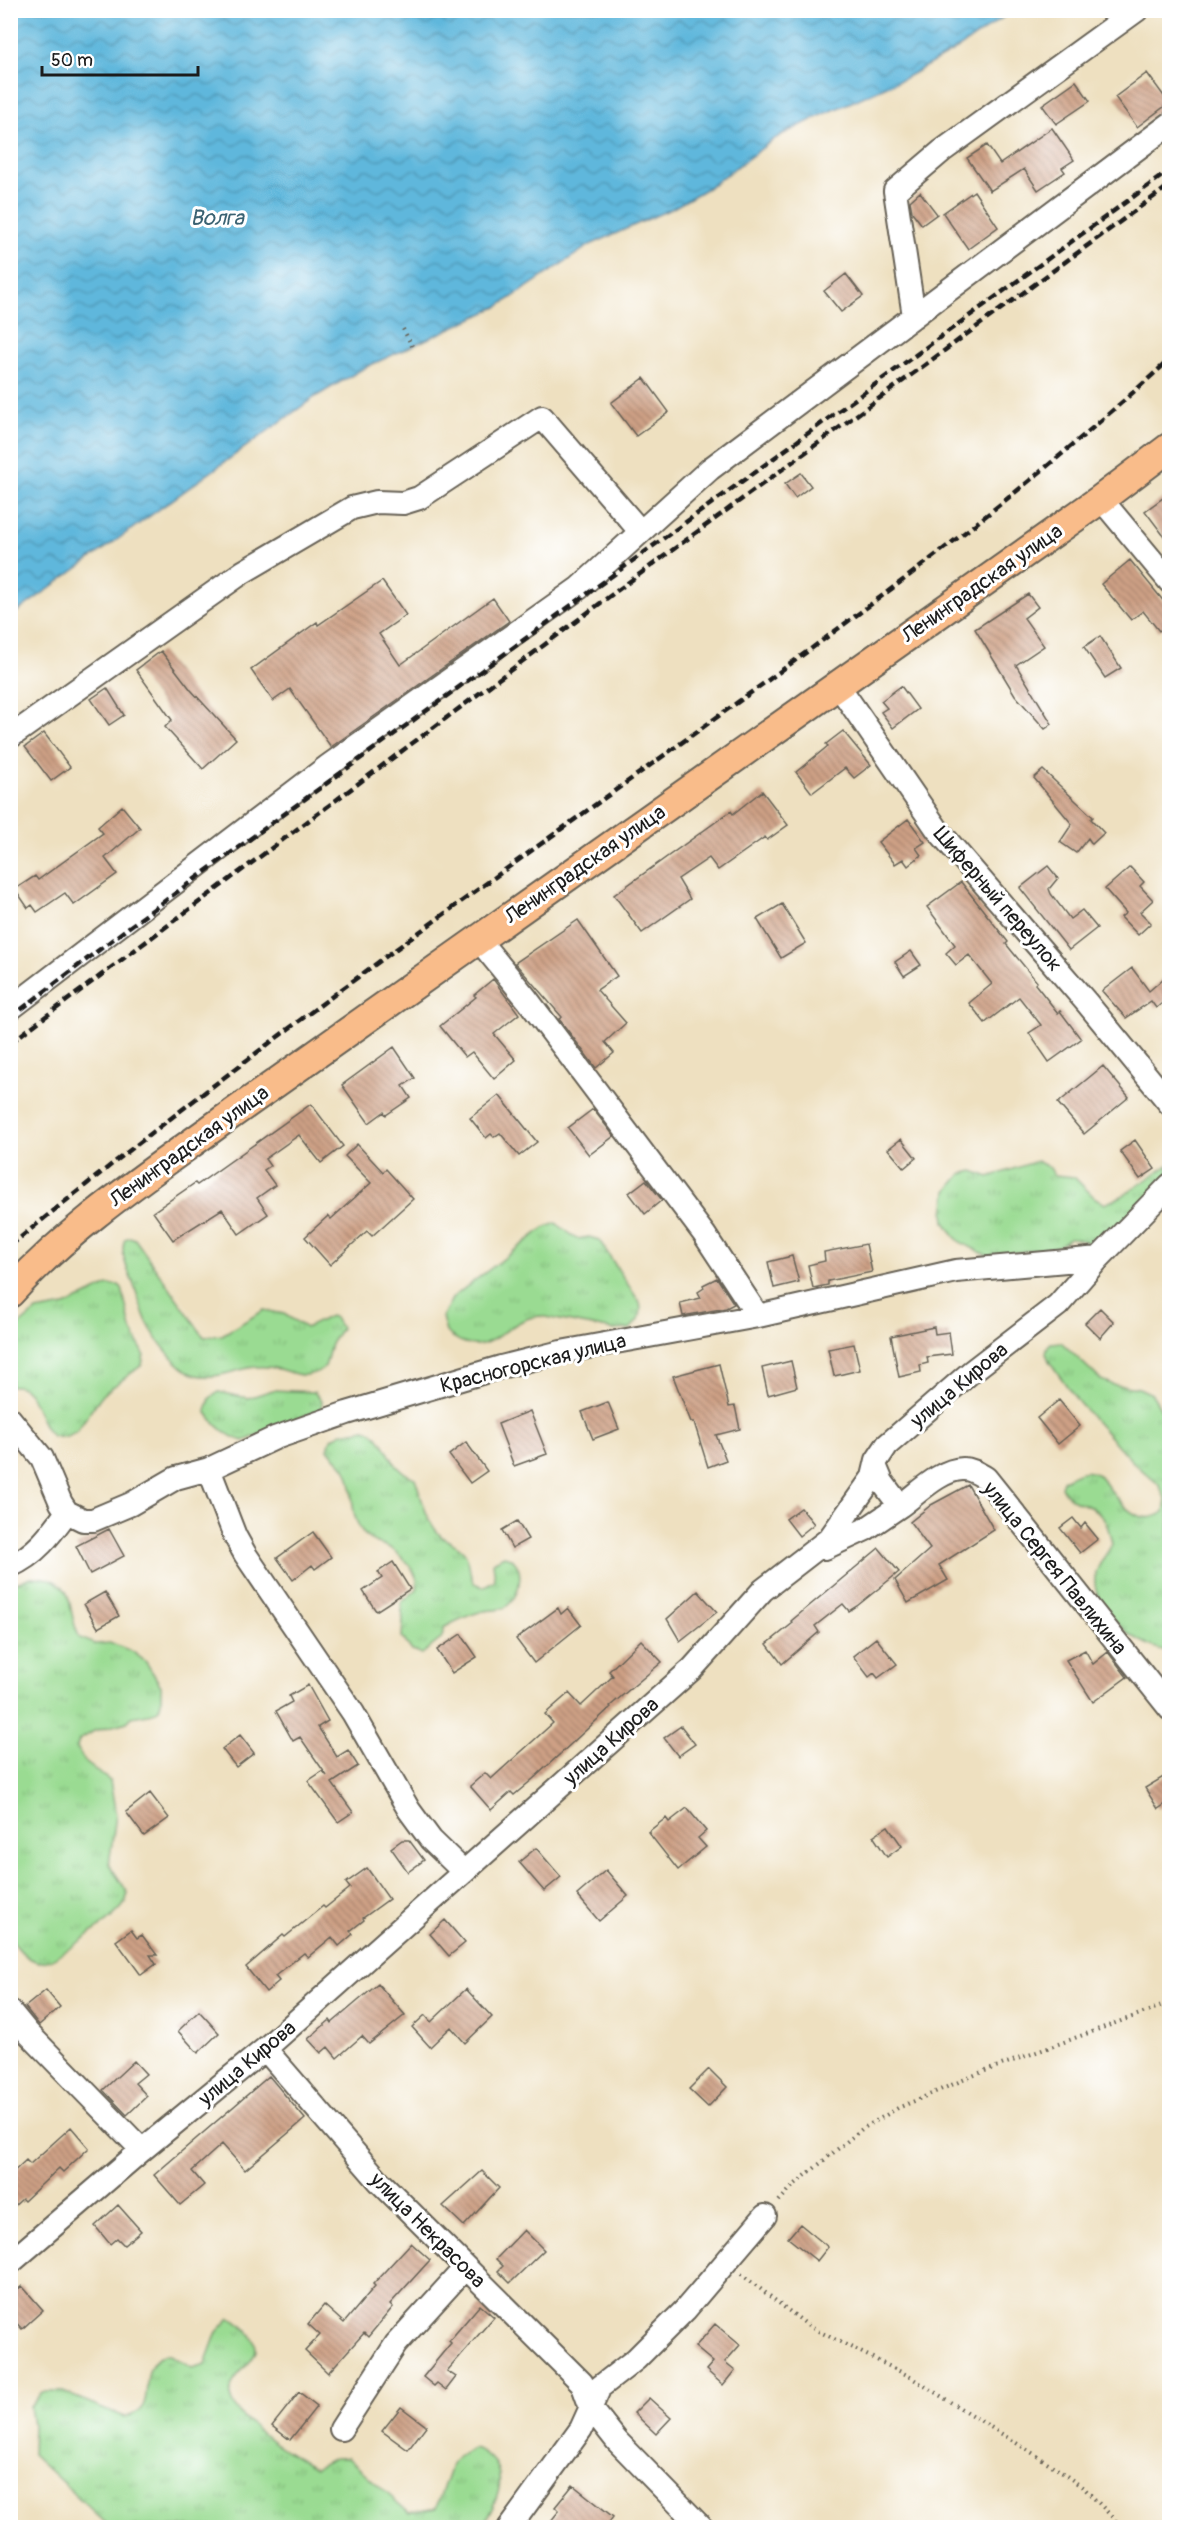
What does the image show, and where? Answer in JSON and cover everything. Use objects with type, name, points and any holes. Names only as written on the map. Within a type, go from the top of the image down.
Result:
[{"type":"main road","name":"Ленинградская улица","points":[[10,1293],[53,1249],[111,1202],[478,939],[1101,499],[1170,447]]},
{"type":"street","points":[[914,316],[895,191],[942,151],[1137,10]]},
{"type":"street","points":[[10,1009],[328,766],[579,588],[710,469],[1170,124]]},
{"type":"street","points":[[10,736],[243,572],[352,508],[376,502],[403,502],[419,498],[542,417],[640,531]]},
{"type":"street","points":[[1101,499],[1170,582]]},
{"type":"street","name":"Шиферный переулок","points":[[838,685],[942,836],[1088,1003],[1170,1104]]},
{"type":"street","points":[[478,939],[527,999],[704,1234],[758,1316]]},
{"type":"street","name":"улица Кирова","points":[[10,2263],[265,2049],[692,1669],[763,1590],[810,1555],[837,1530],[877,1470],[879,1455],[893,1439],[972,1372],[1058,1305],[1099,1258],[1170,1185]]},
{"type":"street","name":"Красногорская улица","points":[[67,1512],[83,1520],[93,1520],[131,1504],[176,1478],[209,1469],[275,1438],[337,1416],[501,1367],[561,1352],[758,1316],[956,1271],[1099,1258]]},
{"type":"street","points":[[10,1419],[42,1458],[67,1512],[32,1554],[10,1566]]},
{"type":"street","points":[[209,1469],[235,1536],[245,1554],[353,1713],[409,1810],[431,1840],[464,1872]]},
{"type":"street","name":"улица Сергея Павлихина","points":[[810,1555],[867,1528],[951,1472],[963,1469],[975,1472],[986,1478],[1170,1709]]},
{"type":"street","points":[[877,1470],[882,1482],[900,1506]]},
{"type":"street","points":[[10,2011],[28,2033],[142,2150]]},
{"type":"street","name":"улица Некрасова","points":[[265,2049],[379,2181],[582,2383],[591,2408],[645,2471],[702,2528]]},
{"type":"street","points":[[509,2528],[582,2429],[600,2387],[636,2359],[685,2310],[765,2216]]},
{"type":"street","points":[[341,2429],[396,2344],[465,2268]]},
{"type":"path","points":[[404,329],[412,346]]},
{"type":"path","points":[[765,2216],[795,2185],[861,2129],[898,2108],[977,2074],[1170,2003]]},
{"type":"path","points":[[710,2280],[730,2271],[738,2272],[810,2327],[907,2375],[1050,2464],[1085,2489],[1123,2528]]},
{"type":"green space","points":[[1037,1161],[1050,1168],[1054,1175],[1074,1177],[1094,1197],[1105,1204],[1122,1196],[1168,1165],[1169,1179],[1099,1244],[1070,1238],[1057,1247],[988,1256],[960,1242],[954,1236],[945,1222],[944,1213],[947,1191],[961,1174],[973,1171],[989,1177]]},
{"type":"green space","points":[[556,1223],[577,1239],[589,1237],[599,1240],[640,1303],[639,1318],[630,1329],[613,1330],[540,1316],[515,1325],[484,1344],[473,1345],[461,1342],[446,1332],[442,1317],[453,1297],[544,1228]]},
{"type":"green space","points":[[130,1237],[135,1239],[204,1337],[222,1335],[264,1310],[284,1314],[306,1328],[330,1316],[335,1318],[341,1328],[331,1344],[325,1367],[317,1372],[303,1375],[268,1367],[250,1368],[214,1376],[196,1375],[189,1372],[168,1353],[147,1322],[124,1255],[123,1244],[125,1239]]},
{"type":"green space","points":[[108,1285],[119,1285],[122,1288],[131,1329],[144,1354],[142,1365],[102,1395],[76,1432],[65,1437],[52,1436],[26,1390],[11,1386],[11,1332],[36,1311],[65,1306]]},
{"type":"green space","points":[[1061,1342],[1101,1380],[1114,1385],[1139,1388],[1152,1394],[1169,1422],[1169,1651],[1144,1643],[1120,1626],[1109,1615],[1096,1590],[1096,1572],[1112,1544],[1109,1530],[1105,1520],[1098,1512],[1065,1493],[1061,1487],[1063,1481],[1081,1472],[1095,1473],[1100,1476],[1119,1501],[1135,1514],[1144,1517],[1154,1517],[1164,1512],[1166,1500],[1158,1484],[1132,1461],[1079,1403],[1049,1361],[1046,1353],[1048,1346],[1051,1343]]},
{"type":"green space","points":[[273,1390],[314,1392],[322,1401],[321,1409],[244,1441],[222,1430],[206,1411],[210,1398],[219,1392],[248,1398]]},
{"type":"green space","points":[[365,1429],[380,1439],[398,1468],[415,1478],[431,1522],[440,1535],[464,1552],[474,1583],[483,1587],[495,1580],[493,1562],[504,1556],[511,1559],[519,1570],[519,1586],[507,1606],[471,1615],[445,1627],[441,1639],[422,1654],[412,1651],[402,1637],[401,1603],[417,1589],[416,1577],[410,1566],[400,1556],[390,1548],[371,1541],[360,1528],[356,1520],[346,1470],[328,1449],[331,1439],[342,1433]]},
{"type":"green space","points":[[31,1577],[57,1582],[64,1588],[80,1638],[95,1644],[112,1643],[133,1652],[146,1662],[161,1686],[159,1709],[153,1713],[132,1717],[127,1722],[94,1731],[79,1740],[77,1747],[85,1762],[110,1781],[116,1815],[109,1864],[128,1893],[123,1906],[108,1920],[59,1955],[42,1962],[28,1957],[10,1937],[11,1585]]},
{"type":"green space","points":[[230,2318],[248,2332],[255,2342],[256,2350],[253,2358],[235,2379],[231,2387],[231,2396],[243,2416],[266,2437],[315,2468],[334,2458],[348,2458],[409,2513],[436,2508],[451,2465],[472,2448],[479,2450],[496,2465],[500,2483],[495,2501],[482,2527],[110,2527],[32,2454],[33,2425],[30,2407],[42,2392],[63,2392],[125,2417],[136,2413],[143,2407],[146,2399],[149,2370],[154,2362],[163,2355],[170,2355],[192,2368],[205,2364],[217,2332]]},
{"type":"water","name":"Волга","points":[[11,10],[1012,11],[960,47],[905,78],[776,138],[709,187],[673,208],[590,245],[499,306],[364,368],[315,397],[11,616]]},
{"type":"building","points":[[1147,73],[1169,103],[1137,127],[1115,97]]},
{"type":"building","points":[[1076,81],[1090,101],[1056,124],[1042,105]]},
{"type":"building","points":[[1052,128],[1074,160],[1062,168],[1065,172],[1038,190],[1024,169],[990,191],[967,158],[987,145],[1000,164]]},
{"type":"building","points":[[974,191],[998,227],[968,249],[943,213]]},
{"type":"building","points":[[920,192],[937,214],[922,225],[912,212],[910,201]]},
{"type":"building","points":[[846,274],[863,296],[841,312],[824,291]]},
{"type":"building","points":[[644,378],[669,412],[636,436],[611,403]]},
{"type":"building","points":[[801,473],[811,486],[795,498],[785,484]]},
{"type":"building","points":[[1170,493],[1170,544],[1145,511]]},
{"type":"building","points":[[1130,560],[1170,609],[1170,622],[1159,631],[1143,611],[1131,620],[1101,584]]},
{"type":"building","points":[[382,581],[406,615],[379,634],[400,665],[493,598],[509,621],[331,747],[290,689],[273,701],[251,670],[317,622],[318,625]]},
{"type":"building","points":[[1028,594],[1038,607],[1024,618],[1044,646],[1016,665],[1052,724],[1045,729],[1015,695],[975,629]]},
{"type":"building","points":[[1100,636],[1121,668],[1105,678],[1084,647]]},
{"type":"building","points":[[161,651],[191,690],[236,739],[203,769],[165,727],[172,720],[136,670]]},
{"type":"building","points":[[901,686],[918,709],[893,728],[881,712],[887,708],[881,701]]},
{"type":"building","points":[[107,688],[124,715],[109,725],[91,699]]},
{"type":"building","points":[[843,731],[871,765],[854,778],[845,768],[812,793],[796,772]]},
{"type":"building","points":[[44,733],[70,767],[51,781],[25,747]]},
{"type":"building","points":[[1043,770],[1093,817],[1091,819],[1104,833],[1092,844],[1088,838],[1076,853],[1060,842],[1072,824],[1034,778]]},
{"type":"building","points":[[762,791],[788,825],[767,840],[765,837],[718,870],[709,858],[678,879],[690,899],[642,933],[614,895],[731,811],[733,814]]},
{"type":"building","points":[[122,806],[140,828],[105,858],[117,874],[74,905],[65,893],[37,912],[32,905],[28,908],[15,889],[35,876],[38,880],[103,833],[98,827]]},
{"type":"building","points":[[908,819],[925,842],[916,848],[921,855],[908,866],[903,859],[895,864],[878,842]]},
{"type":"building","points":[[1048,866],[1058,878],[1049,889],[1051,894],[1070,919],[1082,910],[1097,928],[1069,950],[1020,888]]},
{"type":"building","points":[[1130,867],[1144,882],[1140,886],[1153,900],[1140,912],[1151,923],[1138,935],[1121,917],[1126,913],[1105,889]]},
{"type":"building","points":[[961,882],[1008,942],[1006,944],[1037,982],[1035,984],[1058,1013],[1060,1011],[1081,1039],[1049,1062],[1029,1033],[1041,1025],[1019,997],[985,1023],[969,1003],[992,984],[969,955],[956,965],[946,953],[955,945],[927,907]]},
{"type":"building","points":[[782,904],[806,943],[781,958],[757,919]]},
{"type":"building","points":[[578,920],[617,976],[597,990],[626,1023],[605,1042],[614,1053],[596,1068],[559,1019],[562,1017],[515,963]]},
{"type":"building","points":[[911,951],[921,965],[904,976],[895,962]]},
{"type":"building","points":[[1132,968],[1149,991],[1170,973],[1170,997],[1156,1008],[1151,1001],[1126,1018],[1102,991]]},
{"type":"building","points":[[493,979],[519,1014],[494,1034],[516,1060],[494,1079],[472,1052],[465,1057],[440,1026],[476,997],[474,995]]},
{"type":"building","points":[[394,1047],[415,1078],[403,1086],[411,1098],[386,1115],[384,1112],[369,1123],[342,1085]]},
{"type":"building","points":[[1103,1066],[1129,1097],[1084,1134],[1058,1103]]},
{"type":"building","points":[[499,1095],[537,1142],[519,1156],[500,1133],[494,1137],[491,1134],[486,1138],[470,1118]]},
{"type":"building","points":[[311,1104],[343,1146],[321,1163],[299,1135],[265,1159],[270,1166],[264,1170],[275,1185],[257,1198],[268,1214],[239,1234],[222,1209],[173,1240],[153,1212],[195,1183],[197,1185]]},
{"type":"building","points":[[593,1109],[614,1136],[589,1155],[568,1128]]},
{"type":"building","points":[[901,1139],[916,1158],[904,1168],[888,1149]]},
{"type":"building","points":[[1135,1140],[1155,1169],[1140,1179],[1120,1151]]},
{"type":"building","points":[[357,1144],[383,1172],[386,1169],[413,1199],[372,1236],[367,1231],[330,1265],[305,1237],[328,1216],[331,1219],[371,1183],[345,1156]]},
{"type":"building","points":[[646,1180],[662,1200],[645,1214],[629,1193]]},
{"type":"building","points":[[866,1244],[872,1272],[828,1281],[828,1285],[813,1288],[808,1265],[825,1261],[824,1252]]},
{"type":"building","points":[[792,1256],[799,1282],[774,1288],[768,1262]]},
{"type":"building","points":[[717,1278],[734,1304],[726,1308],[683,1316],[680,1303],[701,1298],[698,1292],[704,1288],[703,1285]]},
{"type":"building","points":[[1100,1308],[1114,1322],[1100,1338],[1085,1323]]},
{"type":"building","points":[[934,1327],[935,1334],[949,1332],[952,1354],[927,1357],[928,1363],[920,1365],[921,1372],[899,1377],[891,1336]]},
{"type":"building","points":[[854,1344],[860,1370],[834,1376],[828,1349]]},
{"type":"building","points":[[791,1361],[797,1387],[768,1395],[762,1368]]},
{"type":"building","points":[[719,1364],[729,1407],[735,1406],[740,1429],[716,1435],[726,1460],[708,1467],[694,1422],[691,1422],[673,1376]]},
{"type":"building","points":[[1059,1400],[1080,1426],[1058,1444],[1037,1418]]},
{"type":"building","points":[[608,1402],[619,1429],[593,1439],[582,1412]]},
{"type":"building","points":[[530,1411],[547,1454],[514,1466],[498,1424]]},
{"type":"building","points":[[466,1442],[487,1471],[470,1483],[449,1455]]},
{"type":"building","points":[[968,1485],[994,1530],[939,1565],[948,1580],[908,1603],[895,1580],[930,1549],[910,1522],[931,1505]]},
{"type":"building","points":[[801,1508],[814,1524],[799,1536],[786,1519]]},
{"type":"building","points":[[1073,1518],[1081,1528],[1085,1523],[1098,1539],[1080,1553],[1060,1528]]},
{"type":"building","points":[[517,1521],[528,1539],[512,1548],[502,1530]]},
{"type":"building","points":[[109,1529],[124,1556],[90,1574],[76,1546]]},
{"type":"building","points":[[313,1532],[331,1557],[315,1569],[312,1565],[293,1580],[277,1558]]},
{"type":"building","points":[[879,1548],[899,1572],[857,1606],[849,1611],[843,1604],[815,1626],[819,1632],[782,1664],[767,1644],[793,1623],[791,1621]]},
{"type":"building","points":[[393,1562],[410,1589],[376,1611],[363,1591],[382,1578],[378,1572]]},
{"type":"building","points":[[698,1591],[717,1612],[680,1641],[667,1619]]},
{"type":"building","points":[[105,1592],[119,1616],[98,1628],[84,1604]]},
{"type":"building","points":[[558,1608],[561,1614],[568,1608],[581,1625],[534,1663],[516,1639]]},
{"type":"building","points":[[461,1634],[477,1657],[452,1673],[437,1650]]},
{"type":"building","points":[[876,1638],[897,1664],[878,1678],[874,1673],[869,1677],[853,1656]]},
{"type":"building","points":[[641,1640],[662,1662],[610,1706],[533,1779],[514,1795],[511,1792],[491,1810],[470,1786],[485,1773],[491,1779],[553,1723],[545,1714],[569,1693],[581,1706],[613,1676],[609,1671]]},
{"type":"building","points":[[1085,1650],[1093,1664],[1108,1652],[1127,1677],[1093,1702],[1066,1660]]},
{"type":"building","points":[[308,1685],[328,1721],[318,1727],[337,1757],[348,1750],[358,1766],[332,1783],[353,1812],[338,1822],[308,1781],[323,1771],[327,1776],[300,1737],[293,1741],[276,1711],[292,1702],[289,1696]]},
{"type":"building","points":[[681,1726],[695,1744],[678,1756],[664,1738]]},
{"type":"building","points":[[240,1735],[254,1753],[236,1767],[222,1749]]},
{"type":"building","points":[[1170,1773],[1170,1801],[1158,1809],[1145,1788]]},
{"type":"building","points":[[150,1793],[169,1818],[144,1836],[126,1812]]},
{"type":"building","points":[[687,1808],[706,1831],[698,1838],[706,1847],[678,1870],[648,1832],[666,1818],[669,1822]]},
{"type":"building","points":[[888,1826],[902,1846],[887,1857],[873,1836]]},
{"type":"building","points":[[402,1840],[409,1840],[424,1860],[408,1872],[391,1848]]},
{"type":"building","points":[[536,1848],[561,1877],[544,1891],[519,1862]]},
{"type":"building","points":[[367,1868],[389,1899],[363,1918],[364,1920],[350,1931],[353,1934],[339,1946],[332,1937],[308,1957],[304,1953],[275,1976],[279,1981],[266,1992],[246,1967],[283,1935],[285,1937],[323,1906],[325,1908],[350,1888],[346,1883]]},
{"type":"building","points":[[606,1870],[628,1896],[599,1921],[577,1895]]},
{"type":"building","points":[[445,1920],[465,1943],[449,1956],[430,1934]]},
{"type":"building","points":[[131,1930],[137,1938],[142,1935],[157,1955],[150,1955],[156,1964],[141,1975],[116,1941]]},
{"type":"building","points":[[378,1984],[405,2015],[369,2044],[362,2036],[337,2058],[328,2047],[321,2053],[308,2039],[330,2020],[332,2023]]},
{"type":"building","points":[[466,1989],[492,2017],[465,2043],[451,2027],[430,2047],[412,2027],[425,2015],[431,2022]]},
{"type":"building","points":[[46,1990],[60,2007],[39,2025],[25,2007]]},
{"type":"building","points":[[199,2011],[219,2033],[198,2053],[178,2031]]},
{"type":"building","points":[[134,2061],[146,2074],[135,2083],[147,2096],[127,2115],[103,2090]]},
{"type":"building","points":[[709,2069],[727,2087],[708,2107],[689,2089]]},
{"type":"building","points":[[269,2076],[305,2119],[245,2170],[222,2144],[192,2171],[204,2185],[180,2205],[154,2175]]},
{"type":"building","points":[[71,2127],[89,2148],[63,2172],[59,2168],[24,2201],[22,2199],[10,2210],[10,2175],[26,2160],[30,2164]]},
{"type":"building","points":[[482,2171],[499,2188],[464,2226],[443,2206]]},
{"type":"building","points":[[118,2205],[141,2231],[124,2245],[117,2238],[110,2244],[95,2226]]},
{"type":"building","points":[[800,2224],[828,2247],[817,2261],[788,2238]]},
{"type":"building","points":[[524,2230],[544,2250],[510,2283],[498,2271],[503,2266],[496,2259]]},
{"type":"building","points":[[411,2243],[430,2260],[390,2304],[393,2307],[368,2337],[364,2333],[328,2373],[305,2351],[320,2335],[308,2324],[324,2305],[344,2323],[375,2286],[373,2284]]},
{"type":"building","points":[[22,2286],[43,2310],[22,2329],[10,2316],[10,2296]]},
{"type":"building","points":[[480,2305],[494,2317],[447,2371],[456,2377],[446,2390],[437,2383],[434,2386],[423,2377],[451,2343],[449,2341]]},
{"type":"building","points":[[715,2324],[740,2345],[725,2362],[735,2370],[723,2385],[706,2370],[713,2362],[695,2347]]},
{"type":"building","points":[[299,2392],[317,2406],[290,2440],[272,2426]]},
{"type":"building","points":[[649,2398],[671,2418],[656,2434],[634,2413]]},
{"type":"building","points":[[401,2407],[426,2426],[408,2450],[382,2431]]},
{"type":"building","points":[[573,2485],[613,2517],[605,2528],[545,2528],[559,2511],[555,2507]]},
{"type":"railway","points":[[10,1018],[129,927],[1170,170]]},
{"type":"railway","points":[[10,1043],[618,590],[1170,185]]},
{"type":"railway","points":[[10,1246],[320,1005],[910,575],[1042,470],[1170,359]]}]
